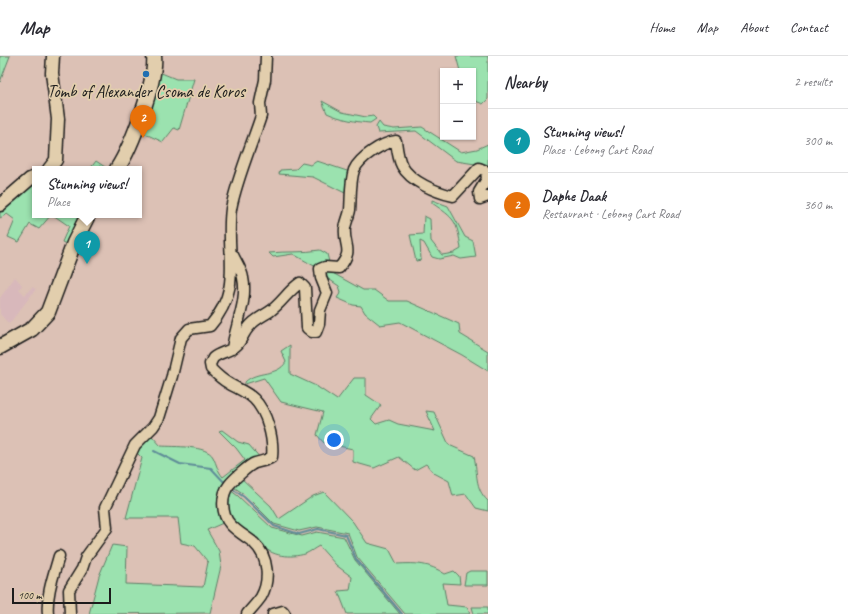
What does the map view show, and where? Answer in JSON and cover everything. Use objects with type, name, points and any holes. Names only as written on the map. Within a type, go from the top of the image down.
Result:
[{"type":"highway","points":[[119,166],[129,148],[154,75],[154,56]]},
{"type":"highway","points":[[0,346],[32,328],[48,312],[74,243],[86,218]]},
{"type":"main road","points":[[51,166],[56,160],[55,149],[58,119],[52,73],[53,56]]},
{"type":"main road","points":[[0,205],[32,178]]},
{"type":"street","points":[[70,614],[69,590],[82,570],[86,557],[107,528],[105,508],[123,473],[135,444],[153,427],[158,418],[172,376],[175,357],[181,338],[189,329],[210,326],[215,320],[230,288],[232,262],[229,248],[232,209],[261,116],[260,103],[265,80],[266,56]]},
{"type":"street","points":[[247,614],[261,597],[266,579],[267,567],[262,553],[255,544],[230,524],[225,515],[223,503],[224,493],[230,484],[254,463],[267,460],[272,456],[273,447],[267,423],[254,398],[228,383],[211,369],[210,364],[213,358],[232,349],[238,344],[247,328],[254,320],[269,312],[282,300],[291,288],[300,283],[305,288],[307,328],[312,332],[316,332],[319,324],[320,310],[327,293],[321,278],[320,269],[325,267],[339,268],[345,260],[348,248],[345,228],[349,217],[354,171],[359,162],[387,142],[396,141],[401,165],[424,186],[439,193],[453,196],[479,168],[486,171],[486,179],[479,192],[480,199],[488,196]]},
{"type":"street","points":[[229,248],[243,276],[244,288],[243,301],[234,334],[232,349]]},
{"type":"street","points":[[48,614],[49,600],[59,556]]},
{"type":"street","points":[[273,614],[283,611],[285,614]]},
{"type":"shaded area","points":[[15,277],[22,285],[19,289],[25,295],[32,287],[36,289],[9,324],[0,314],[0,298]]},
{"type":"green space","points":[[0,56],[10,56],[0,82]]},
{"type":"green space","points":[[456,56],[488,56],[488,99],[483,104],[476,101],[476,68],[459,68]]},
{"type":"green space","points":[[159,72],[176,79],[194,79],[179,130],[174,128],[163,142],[139,131]]},
{"type":"green space","points":[[322,101],[342,112],[366,117],[373,116],[376,119],[370,123],[337,117],[327,113]]},
{"type":"green space","points":[[379,122],[383,127],[394,129],[422,127],[440,140],[461,152],[477,149],[488,144],[488,166],[456,161],[416,131],[378,133],[376,127]]},
{"type":"green space","points":[[96,161],[104,166],[92,166]]},
{"type":"green space","points":[[317,161],[350,172],[349,195],[313,177],[279,174],[280,170],[296,169],[302,163],[311,165]]},
{"type":"green space","points":[[32,182],[32,218],[48,218],[39,229],[30,224],[19,242],[8,237],[15,220],[7,214],[0,218],[0,208]]},
{"type":"green space","points":[[432,200],[448,206],[465,237],[473,241],[476,257],[461,259],[454,256],[439,259],[432,257],[424,243],[420,241],[421,260],[416,261],[410,235],[423,234],[424,216],[430,219],[431,241],[442,255],[454,253],[461,249],[458,232],[454,221],[432,203]]},
{"type":"green space","points":[[57,218],[78,218],[66,244],[62,242],[69,226]]},
{"type":"green space","points":[[320,250],[327,254],[329,262],[327,266],[316,267],[293,254],[273,257],[269,253],[307,251]]},
{"type":"green space","points":[[329,271],[363,290],[374,290],[389,301],[407,301],[459,324],[460,334],[488,351],[488,371],[462,355],[400,322],[380,325],[365,313],[361,306],[353,305],[337,298],[341,292],[339,286],[324,276],[324,272]]},
{"type":"green space","points":[[290,345],[290,374],[316,386],[337,400],[354,378],[366,378],[366,395],[381,405],[371,419],[376,424],[389,420],[398,424],[435,431],[426,411],[434,412],[449,445],[474,456],[478,486],[488,501],[488,511],[476,508],[466,494],[453,496],[449,481],[434,473],[426,464],[415,470],[399,457],[374,468],[353,462],[353,449],[324,443],[317,435],[323,412],[281,402],[264,378],[245,384],[245,382],[250,378],[272,372],[282,367],[286,362],[281,351]]},
{"type":"green space","points":[[222,430],[238,442],[249,445],[261,459],[227,482],[223,523],[207,530],[219,551],[221,566],[210,613],[89,614],[99,576],[112,545],[127,547],[126,584],[203,587],[208,562],[195,546],[181,543],[178,518],[126,518],[142,458],[137,453],[143,443],[152,436],[161,446],[190,447],[204,450],[210,453],[213,457],[218,470],[223,477],[245,460],[236,448],[219,431]]},
{"type":"green space","points":[[241,478],[271,506],[279,519],[313,496],[324,492],[353,522],[367,543],[389,549],[397,564],[422,564],[439,570],[445,574],[454,571],[459,576],[460,584],[443,583],[447,605],[467,607],[470,614],[405,614],[357,557],[348,533],[317,527],[299,531],[274,524],[244,494],[232,486]]},
{"type":"green space","points":[[230,490],[272,528],[302,536],[317,532],[344,537],[355,560],[400,614],[347,614],[338,591],[350,590],[352,577],[336,565],[319,546],[305,554],[294,556],[270,552],[232,522],[229,516],[227,493]]},
{"type":"green space","points":[[470,571],[488,571],[488,585],[464,585],[466,573]]},
{"type":"green space","points":[[472,607],[488,607],[488,614],[474,614]]},
{"type":"waterway","points":[[154,451],[180,464],[211,468],[226,484]]},
{"type":"waterway","points":[[231,488],[244,497],[274,526],[299,534],[318,529],[346,535],[356,559],[402,614]]},
{"type":"place","name":"Tomb of Alexander Csoma de Koros","points":[[146,74]]},
{"type":"place","name":"Daphe Daak","points":[[143,138]]},
{"type":"place","name":"Stunning views!","points":[[87,264]]}]
